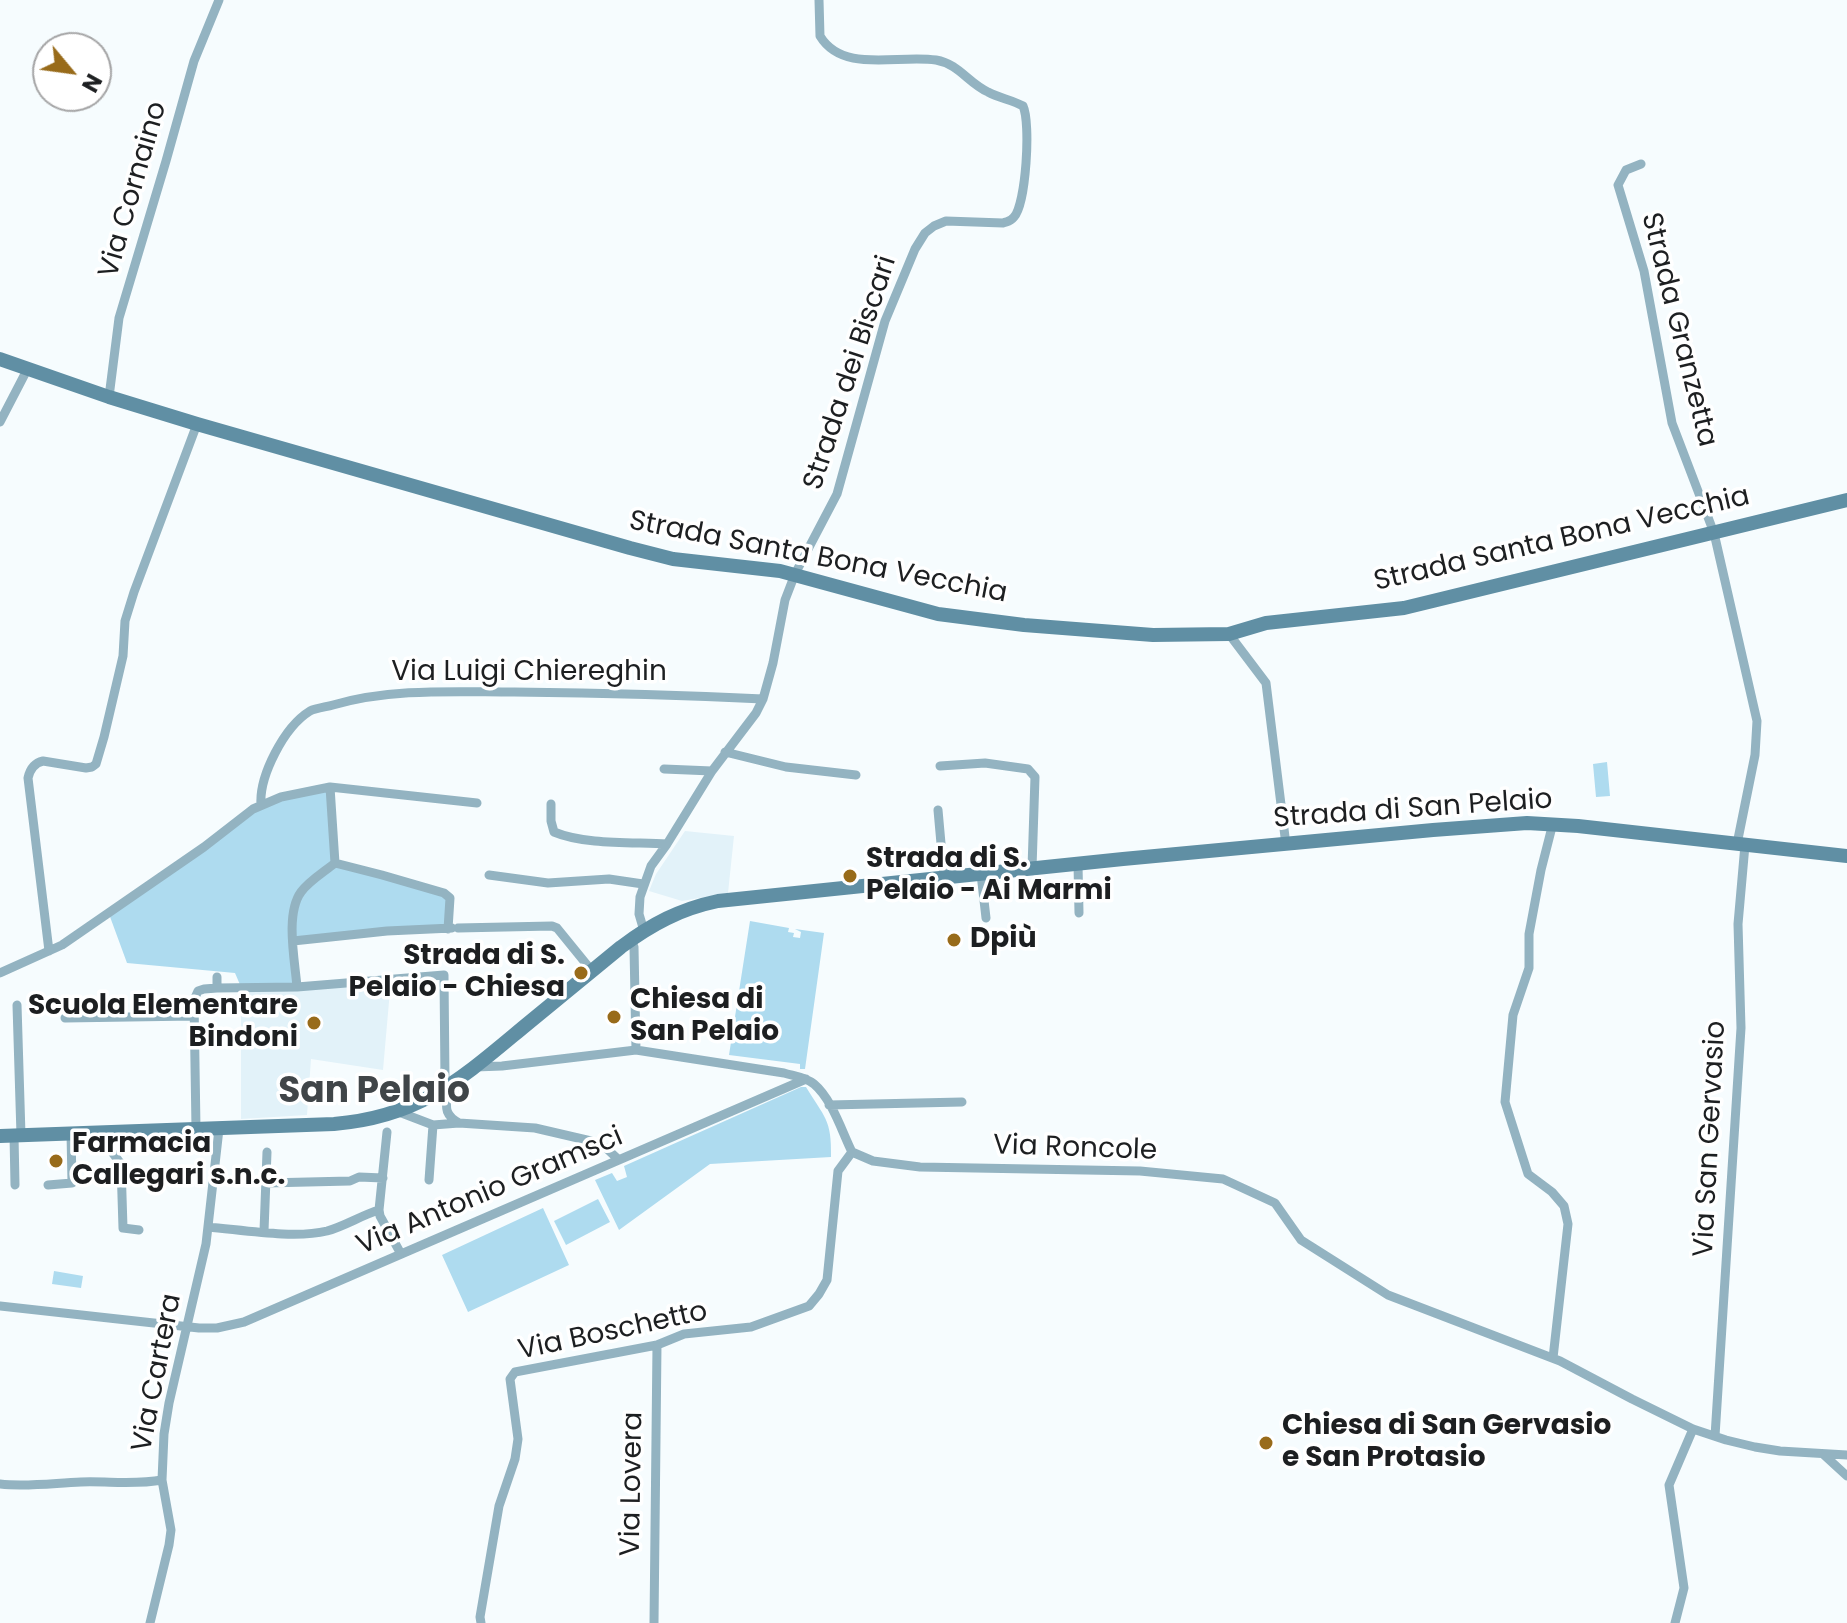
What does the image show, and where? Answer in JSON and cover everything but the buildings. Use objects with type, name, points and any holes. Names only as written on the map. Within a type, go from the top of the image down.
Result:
[{"type":"street","name":"Via Cornaino","points":[[109,397],[119,318],[194,61],[219,0]]},
{"type":"street","name":"Strada dei Biscari","points":[[643,884],[651,866],[712,771],[763,699],[785,600],[795,574],[837,494],[885,321],[915,249],[925,233],[946,221],[1003,223],[1012,220],[1017,214],[1027,165],[1027,114],[1023,106],[986,91],[953,65],[924,60],[852,59],[836,53],[820,36],[819,0]]},
{"type":"street","name":"Strada Granzetta","points":[[1641,164],[1626,170],[1618,185],[1644,271],[1672,423],[1714,533],[1757,721],[1755,755],[1741,844]]},
{"type":"street","name":"Strada Santa Bona Vecchia","points":[[0,359],[197,424],[659,556],[795,574],[938,614],[1024,625],[1153,635],[1229,634],[1266,623],[1404,608],[1847,500]]},
{"type":"street","points":[[0,422],[28,368]]},
{"type":"street","points":[[49,951],[28,778],[37,762],[86,768],[96,764],[123,656],[123,632],[130,606],[197,424]]},
{"type":"street","points":[[1229,634],[1266,683],[1286,845]]},
{"type":"street","name":"Via Luigi Chiereghin","points":[[261,805],[260,791],[273,757],[290,730],[311,711],[356,698],[434,692],[667,694],[763,699]]},
{"type":"street","points":[[725,752],[786,767],[856,775]]},
{"type":"street","points":[[940,766],[985,763],[1028,769],[1035,777],[1032,868]]},
{"type":"street","points":[[664,769],[712,771]]},
{"type":"street","points":[[330,787],[335,863]]},
{"type":"street","points":[[0,973],[62,945],[261,805],[281,797],[330,787],[477,803]]},
{"type":"street","points":[[551,804],[554,832],[562,836],[591,841],[667,844]]},
{"type":"street","points":[[938,810],[944,877]]},
{"type":"street","points":[[1553,823],[1529,934],[1529,968],[1513,1015],[1505,1102],[1528,1174],[1552,1192],[1564,1206],[1568,1224],[1553,1358]]},
{"type":"street","name":"Strada di San Pelaio","points":[[12,1135],[352,1123],[399,1112],[448,1087],[638,935],[672,914],[718,901],[1473,826],[1553,823],[1847,856]]},
{"type":"street","name":"Via San Gervasio","points":[[1715,1436],[1741,1028],[1738,924],[1741,844]]},
{"type":"street","points":[[335,863],[444,893],[450,898],[453,928]]},
{"type":"street","points":[[297,987],[293,941],[295,902],[302,890],[335,863]]},
{"type":"street","points":[[1078,864],[1079,913]]},
{"type":"street","points":[[981,874],[986,918]]},
{"type":"street","points":[[489,875],[548,883],[609,879],[643,884],[634,947],[636,1050]]},
{"type":"street","points":[[293,941],[387,931],[552,926],[557,928],[592,971]]},
{"type":"street","points":[[196,1129],[194,1000],[198,991],[297,987],[444,975],[448,1115]]},
{"type":"street","points":[[217,977],[217,988]]},
{"type":"street","points":[[15,1185],[12,1135],[17,1005]]},
{"type":"street","points":[[65,1018],[194,1016]]},
{"type":"street","points":[[475,1067],[636,1050],[784,1073],[806,1079],[825,1096],[852,1152]]},
{"type":"street","points":[[492,1054],[502,1066]]},
{"type":"street","name":"Via Antonio Gramsci","points":[[0,1306],[217,1328],[244,1322],[806,1079]]},
{"type":"street","points":[[424,1101],[439,1106],[459,1123]]},
{"type":"street","points":[[829,1105],[962,1102]]},
{"type":"street","points":[[399,1112],[433,1125],[459,1123],[535,1128],[591,1141],[606,1148],[619,1160]]},
{"type":"street","points":[[429,1180],[433,1125]]},
{"type":"street","name":"Via Cartera","points":[[150,1623],[171,1530],[162,1480],[164,1434],[208,1227],[219,1129]]},
{"type":"street","points":[[97,1132],[121,1164],[123,1228],[139,1230]]},
{"type":"street","points":[[387,1132],[379,1210],[401,1254]]},
{"type":"street","points":[[48,1185],[72,1183],[71,1133]]},
{"type":"street","points":[[264,1231],[267,1152]]},
{"type":"street","name":"Via Roncole","points":[[852,1152],[873,1161],[920,1167],[1140,1171],[1223,1179],[1275,1203],[1301,1240],[1388,1295],[1553,1358],[1693,1429],[1755,1447],[1847,1455]]},
{"type":"street","name":"Via Boschetto","points":[[481,1623],[499,1506],[515,1459],[518,1439],[510,1379],[515,1372],[657,1345],[684,1334],[751,1327],[809,1306],[827,1280],[838,1171],[852,1152]]},
{"type":"street","points":[[266,1183],[383,1178]]},
{"type":"street","points":[[208,1227],[317,1233],[379,1210]]},
{"type":"street","name":"Via Lovera","points":[[654,1623],[657,1345]]},
{"type":"street","points":[[1675,1623],[1684,1588],[1669,1485],[1693,1429]]},
{"type":"street","points":[[1823,1454],[1847,1476]]},
{"type":"street","points":[[0,1484],[162,1480]]},
{"type":"shaded area","points":[[1607,762],[1610,796],[1596,797],[1593,764]]},
{"type":"shaded area","points":[[330,787],[335,863],[450,898],[448,929],[295,941],[297,987],[241,987],[235,973],[127,963],[109,914],[253,809]]},
{"type":"shaded area","points":[[685,831],[734,836],[728,893],[682,901],[649,891],[656,874]]},
{"type":"shaded area","points":[[750,921],[789,928],[788,932],[794,933],[793,937],[800,938],[801,932],[795,929],[824,933],[805,1069],[800,1069],[800,1064],[729,1055]]},
{"type":"shaded area","name":"Scuola Elementare Bindoni","points":[[391,979],[383,1070],[311,1059],[307,1115],[241,1119],[241,987]]},
{"type":"shaded area","points":[[806,1087],[826,1119],[831,1157],[710,1164],[619,1230],[595,1180],[612,1173],[617,1181],[627,1177],[624,1166]]},
{"type":"shaded area","points":[[598,1199],[610,1222],[566,1245],[554,1221]]},
{"type":"shaded area","points":[[543,1208],[569,1265],[468,1312],[442,1255]]},
{"type":"shaded area","points":[[54,1271],[83,1276],[81,1288],[52,1284]]},
{"type":"place","name":"Strada di S. Pelaio - Ai Marmi","points":[[850,876]]},
{"type":"place","name":"Dpiù","points":[[954,940]]},
{"type":"place","name":"Strada di S. Pelaio - Chiesa","points":[[581,973]]},
{"type":"place","name":"Chiesa di San Pelaio","points":[[614,1017]]},
{"type":"place","name":"Scuola Elementare Bindoni","points":[[314,1023]]},
{"type":"place","name":"Farmacia Callegari s.n.c.","points":[[56,1161]]},
{"type":"place","name":"Chiesa di San Gervasio e San Protasio","points":[[1266,1443]]},
{"type":"district","name":"San Pelaio","points":[[374,1093]]}]
